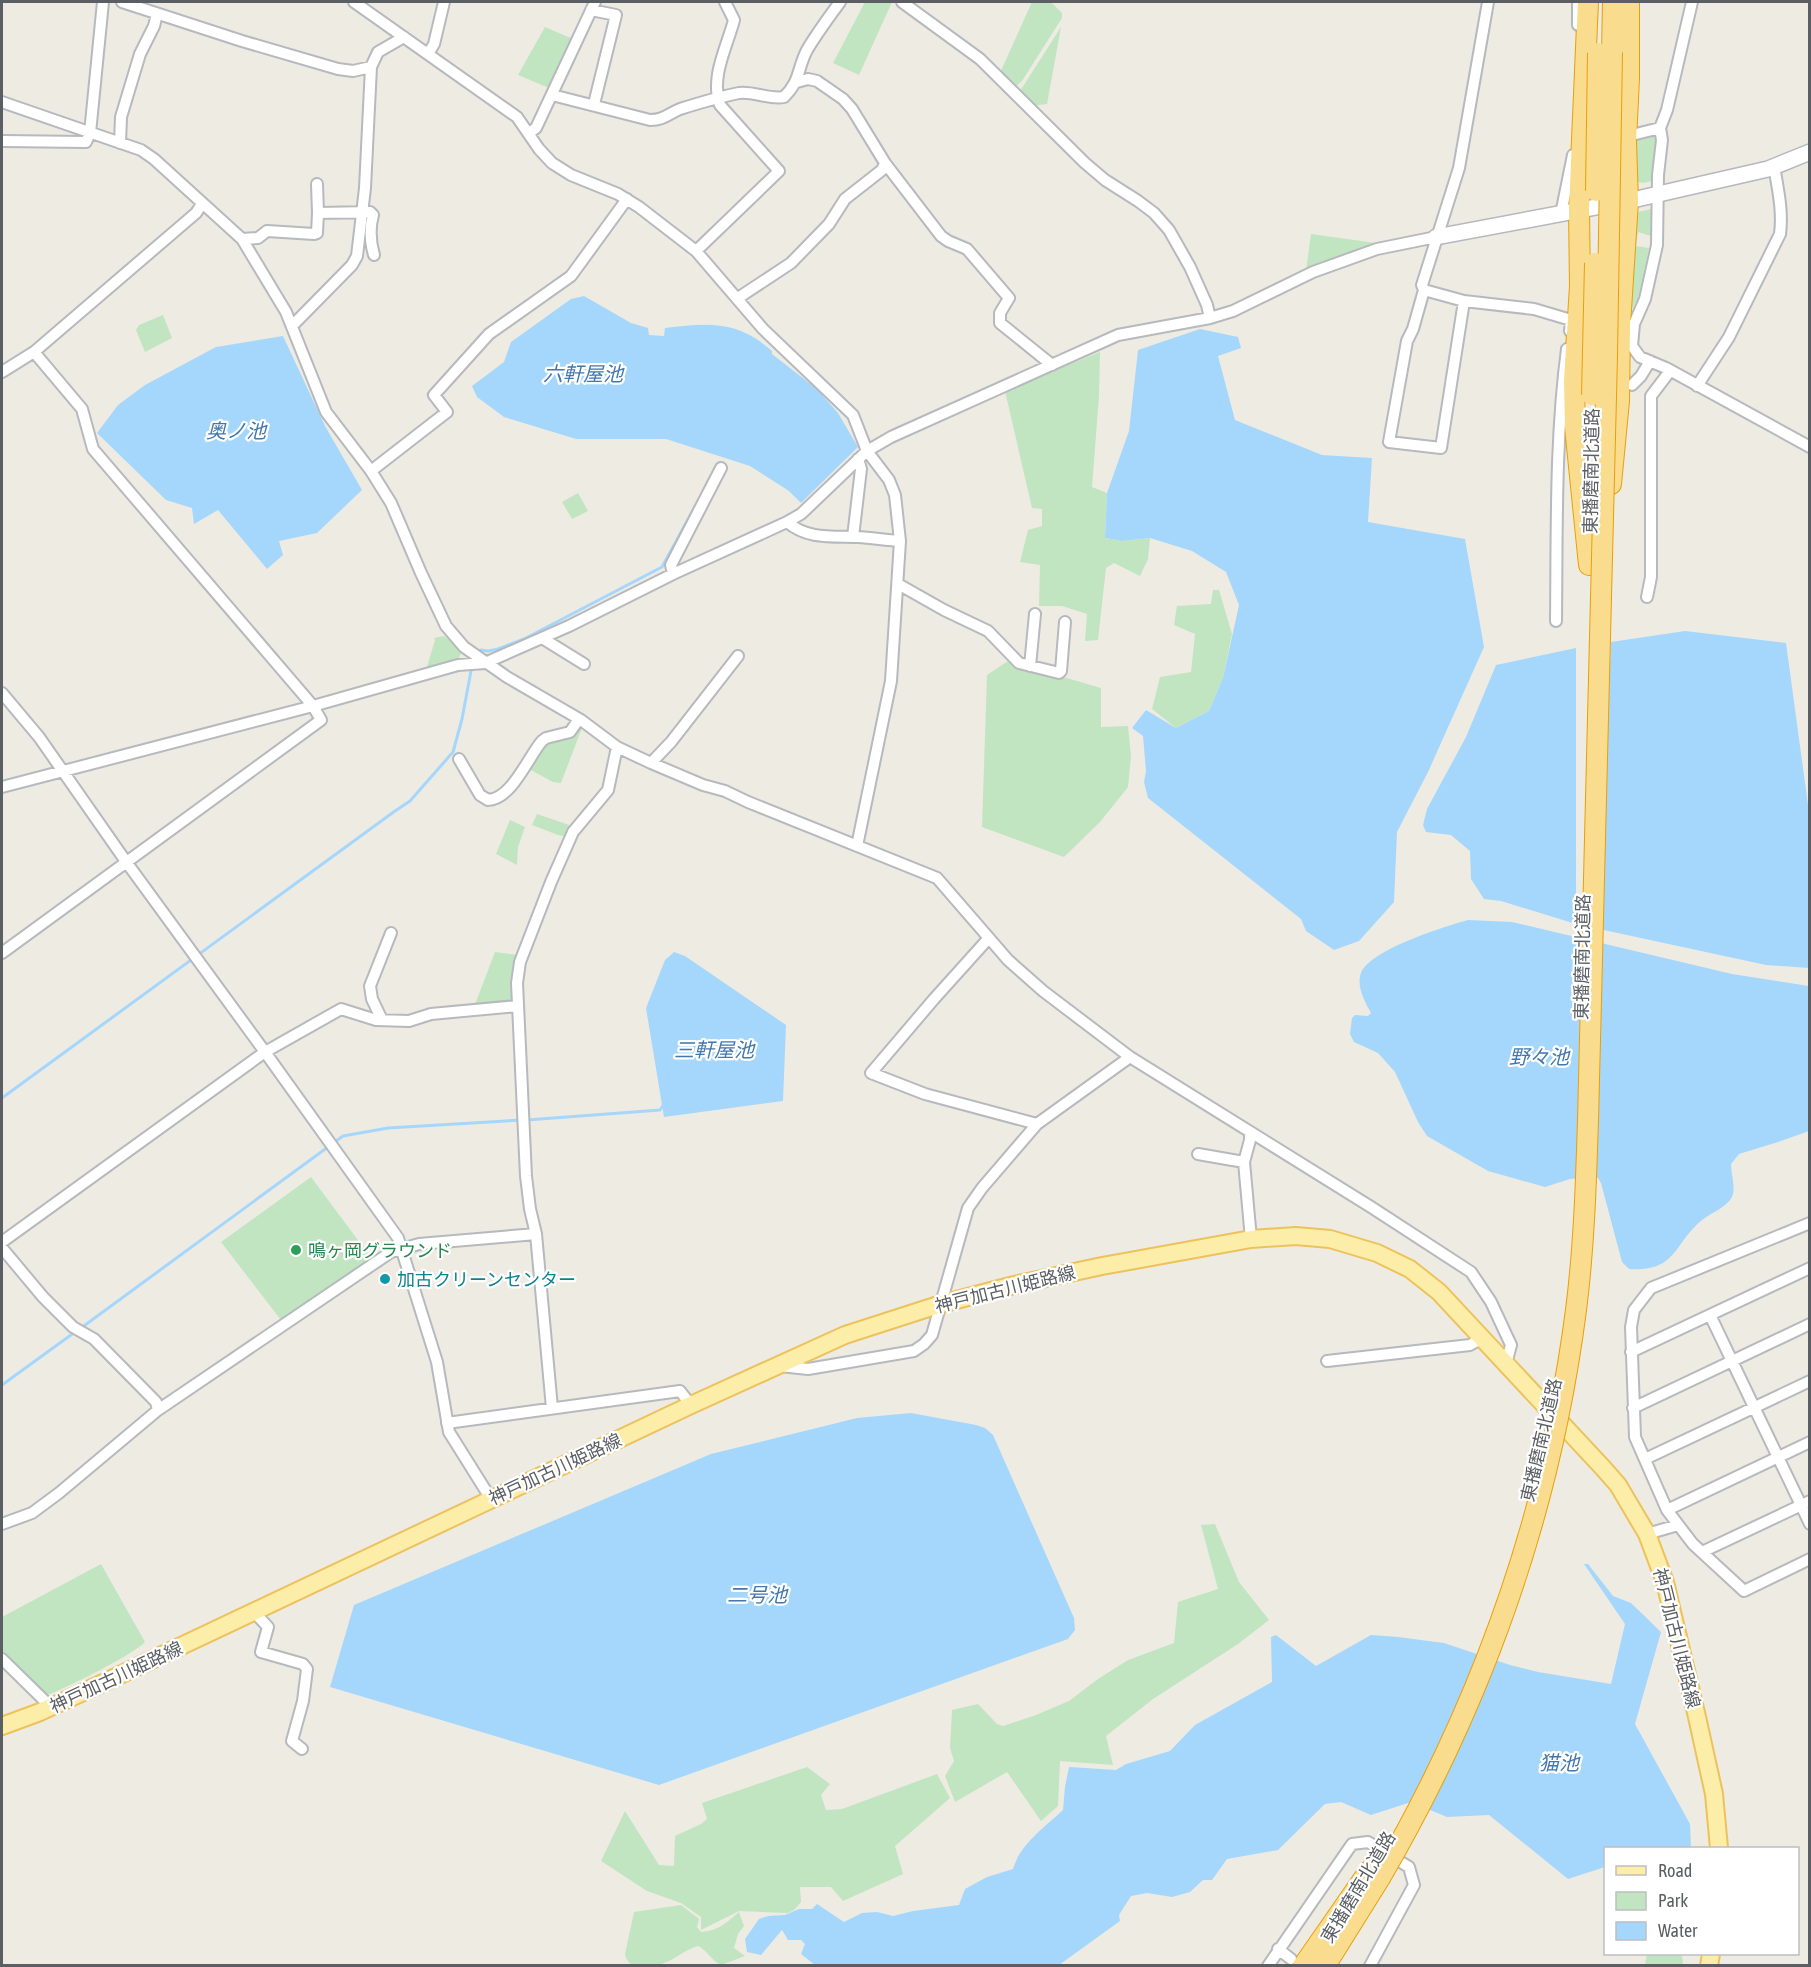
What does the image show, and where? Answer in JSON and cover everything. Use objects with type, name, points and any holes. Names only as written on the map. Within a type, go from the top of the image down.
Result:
[{"type":"highway","points":[[1588,2],[1570,211],[1580,286],[1574,381],[1578,458],[1595,564]]},
{"type":"highway","name":"東播磨南北道路","points":[[1310,1965],[1403,1838],[1464,1714],[1513,1589],[1526,1546],[1550,1454],[1569,1356],[1581,1263],[1587,1168],[1605,52],[1599,2]]},
{"type":"highway","name":"東播磨南北道路","points":[[1605,52],[1613,2]]},
{"type":"highway","points":[[1595,564],[1614,455],[1618,400],[1628,201],[1626,141],[1629,2]]},
{"type":"highway","name":"東播磨南北道路","points":[[1325,1965],[1377,1876],[1435,1751],[1488,1628],[1530,1497],[1560,1353],[1571,1262],[1578,1167],[1595,564]]},
{"type":"highway","points":[[1297,1962],[1377,1876]]},
{"type":"highway","points":[[1338,1965],[1377,1876]]},
{"type":"main road","name":"神戸加古川姫路線","points":[[2,1726],[51,1707],[691,1405],[845,1335],[941,1304],[1025,1282],[1251,1239],[1313,1237],[1330,1239],[1377,1252],[1410,1269],[1439,1292],[1618,1485],[1647,1534],[1665,1582],[1714,1794],[1719,1847]]},
{"type":"street","points":[[2,141],[86,142],[90,134],[103,2]]},
{"type":"street","points":[[122,2],[338,69],[353,71],[371,67]]},
{"type":"street","points":[[354,2],[517,117],[539,149],[552,163],[571,175],[618,194],[639,207],[696,251],[767,333],[853,415],[867,451],[889,480],[896,495],[900,542],[891,681],[857,846]]},
{"type":"street","points":[[428,54],[434,44],[444,2]]},
{"type":"street","points":[[696,251],[779,171],[717,99],[719,68],[734,20],[725,2]]},
{"type":"street","points":[[552,95],[650,120],[660,120],[676,111],[742,93],[772,99],[784,97],[797,82],[808,48],[840,2]]},
{"type":"street","points":[[902,2],[980,59],[1085,163],[1105,180],[1154,213],[1169,230],[1190,267],[1207,305],[1210,318]]},
{"type":"street","points":[[1464,301],[1441,448],[1389,442],[1407,341],[1413,329],[1424,290],[1422,285],[1459,168],[1488,2]]},
{"type":"street","points":[[1570,211],[1578,2]]},
{"type":"street","points":[[1692,2],[1667,110],[1660,128],[1662,140],[1658,175],[1657,245],[1645,299],[1634,324],[1632,346],[1640,357],[1809,447]]},
{"type":"street","points":[[529,133],[536,128],[593,5],[616,15],[594,104]]},
{"type":"street","points":[[120,143],[121,117],[140,54],[154,26],[157,14]]},
{"type":"street","points":[[292,326],[352,265],[357,256],[363,211],[371,67],[378,52],[404,37]]},
{"type":"street","points":[[797,82],[817,81],[843,99],[852,109],[885,163],[941,236],[948,242],[967,249],[1009,298],[1000,313],[1000,323],[1052,364]]},
{"type":"street","points":[[2,102],[141,150],[154,159],[242,239],[286,312],[326,412],[371,471],[391,503],[446,626],[464,647],[485,663],[579,719],[617,747],[651,764],[703,785],[725,791],[937,879],[988,939],[1025,976],[1130,1057],[1471,1272],[1491,1302],[1511,1345],[1506,1364]]},
{"type":"street","points":[[1626,141],[1632,135],[1660,128]]},
{"type":"street","points":[[2,787],[313,706],[458,665],[485,663],[788,522],[801,514],[867,451],[900,432],[1118,335],[1233,312],[1312,272],[1377,249],[1628,201],[1774,166],[1809,152]]},
{"type":"street","points":[[738,298],[791,263],[829,224],[845,199],[882,170],[885,163]]},
{"type":"street","points":[[1697,386],[1729,337],[1779,234],[1780,200],[1774,166]]},
{"type":"street","points":[[242,239],[258,238],[267,231],[317,233],[317,184]]},
{"type":"street","points":[[371,471],[447,412],[434,395],[489,334],[571,276],[627,200]]},
{"type":"street","points":[[2,372],[34,352],[196,213],[202,204]]},
{"type":"street","points":[[318,213],[370,212],[373,215],[370,224],[370,240],[374,255]]},
{"type":"street","points":[[1424,290],[1464,301],[1534,309],[1571,320],[1562,398],[1557,492],[1556,621]]},
{"type":"street","points":[[2,953],[321,720],[313,706],[93,449],[82,409],[34,352]]},
{"type":"street","points":[[1632,385],[1650,361]]},
{"type":"street","points":[[1652,590],[1651,396],[1670,371]]},
{"type":"street","points":[[853,537],[861,469],[858,459]]},
{"type":"street","points":[[673,574],[671,565],[721,468]]},
{"type":"street","points":[[788,522],[803,532],[824,537],[853,537],[900,542]]},
{"type":"street","points":[[898,584],[988,631],[1015,660],[1030,666],[1060,672],[1065,622]]},
{"type":"street","points":[[1030,666],[1035,614]]},
{"type":"street","points":[[542,638],[584,664]]},
{"type":"street","points":[[651,764],[738,656]]},
{"type":"street","points":[[2,693],[39,737],[127,863],[266,1052],[398,1238],[437,1362],[449,1432],[491,1499]]},
{"type":"street","points":[[459,759],[480,795],[488,800],[500,798],[542,741],[570,732],[579,719]]},
{"type":"street","points":[[552,1408],[536,1234],[526,1176],[517,1006],[520,962],[573,832],[608,790],[617,747]]},
{"type":"street","points":[[382,1020],[372,999],[370,986],[391,933]]},
{"type":"street","points":[[988,939],[871,1073],[925,1094],[1037,1124]]},
{"type":"street","points":[[2,1242],[266,1052],[341,1009],[382,1020],[409,1021],[431,1014],[517,1006]]},
{"type":"street","points":[[777,1366],[808,1368],[914,1351],[924,1344],[932,1335],[968,1208],[1037,1124],[1130,1057]]},
{"type":"street","points":[[1250,1132],[1244,1162],[1251,1239]]},
{"type":"street","points":[[1198,1154],[1244,1162]]},
{"type":"street","points":[[1809,1223],[1651,1288],[1634,1310],[1631,1327],[1635,1437],[1667,1510],[1678,1525],[1693,1544],[1744,1591],[1809,1559]]},
{"type":"street","points":[[2,1524],[32,1513],[158,1410],[381,1258],[402,1248],[420,1244],[536,1234]]},
{"type":"street","points":[[2,1248],[73,1327],[94,1339],[156,1402],[158,1410]]},
{"type":"street","points":[[1631,1352],[1809,1268]]},
{"type":"street","points":[[1710,1315],[1777,1457],[1805,1503],[1809,1524]]},
{"type":"street","points":[[1633,1408],[1809,1324]]},
{"type":"street","points":[[1327,1361],[1470,1345],[1482,1338]]},
{"type":"street","points":[[1645,1459],[1809,1381]]},
{"type":"street","points":[[447,1423],[680,1391],[691,1405]]},
{"type":"street","points":[[1667,1510],[1809,1442]]},
{"type":"street","points":[[1702,1552],[1805,1503]]},
{"type":"street","points":[[1647,1534],[1678,1525]]},
{"type":"street","points":[[254,1612],[268,1627],[261,1652],[303,1664],[307,1669],[303,1701],[292,1741],[302,1749]]},
{"type":"street","points":[[2,1659],[51,1707]]},
{"type":"street","points":[[1268,1965],[1352,1844],[1368,1842],[1409,1867],[1414,1885],[1370,1965]]},
{"type":"street","points":[[1278,1949],[1297,1962]]},
{"type":"green space","points":[[865,2],[892,2],[859,75],[833,63]]},
{"type":"green space","points":[[1032,2],[1051,2],[1062,13],[1062,18],[1022,81],[1014,88],[999,75]]},
{"type":"green space","points":[[545,27],[573,39],[549,88],[518,75]]},
{"type":"green space","points":[[1061,27],[1047,104],[1029,106],[1020,91]]},
{"type":"green space","points":[[1657,133],[1655,179],[1641,183],[1634,179],[1634,140]]},
{"type":"green space","points":[[1651,209],[1651,236],[1638,232],[1636,246],[1649,248],[1638,298],[1627,318],[1634,213]]},
{"type":"green space","points":[[1311,234],[1376,243],[1376,246],[1306,271]]},
{"type":"green space","points":[[163,315],[172,338],[145,352],[136,330],[139,325]]},
{"type":"green space","points":[[1100,352],[1092,487],[1107,493],[1105,538],[1122,541],[1150,538],[1148,559],[1140,576],[1114,563],[1106,568],[1098,640],[1085,641],[1087,614],[1062,606],[1039,606],[1040,565],[1020,562],[1028,530],[1042,526],[1042,509],[1032,508],[1005,391]]},
{"type":"green space","points":[[578,493],[588,511],[572,519],[562,502]]},
{"type":"green space","points":[[1213,590],[1219,590],[1232,634],[1223,678],[1209,711],[1176,728],[1152,709],[1160,677],[1191,672],[1195,634],[1174,625],[1177,606],[1211,604]]},
{"type":"green space","points":[[444,636],[461,654],[457,661],[428,670],[434,638]]},
{"type":"green space","points":[[1008,661],[1101,688],[1101,727],[1128,726],[1131,756],[1128,787],[1100,822],[1064,857],[982,827],[987,675]]},
{"type":"green space","points":[[576,728],[582,728],[561,783],[553,782],[527,768],[540,745]]},
{"type":"green space","points":[[537,814],[575,827],[568,837],[558,835],[532,825]]},
{"type":"green space","points":[[510,820],[525,827],[518,847],[517,865],[496,854]]},
{"type":"green space","points":[[495,952],[519,955],[513,1003],[474,1007]]},
{"type":"green space","name":"鳴ヶ岡グラウンド","points":[[311,1177],[372,1259],[281,1320],[221,1242]]},
{"type":"green space","points":[[1215,1524],[1239,1582],[1269,1620],[1238,1644],[1153,1699],[1106,1736],[1113,1765],[1060,1761],[1058,1806],[1041,1821],[1007,1772],[955,1802],[945,1776],[954,1761],[950,1748],[952,1710],[978,1704],[997,1724],[1003,1726],[1069,1701],[1128,1660],[1174,1643],[1178,1602],[1218,1589],[1201,1525]]},
{"type":"green space","points":[[101,1564],[145,1642],[99,1671],[47,1695],[2,1652],[2,1617]]},
{"type":"green space","points":[[807,1767],[830,1784],[821,1795],[826,1810],[842,1809],[937,1774],[950,1798],[895,1846],[903,1874],[843,1901],[831,1887],[800,1887],[801,1902],[788,1913],[739,1911],[701,1930],[701,1917],[681,1903],[647,1891],[601,1861],[625,1811],[659,1865],[674,1866],[675,1836],[707,1819],[702,1803]]},
{"type":"green space","points":[[681,1905],[699,1919],[697,1927],[701,1932],[717,1928],[739,1912],[744,1926],[738,1934],[734,1948],[745,1956],[721,1965],[698,1946],[660,1964],[631,1965],[625,1954],[634,1912]]},
{"type":"green space","points":[[1647,1955],[1682,1955],[1683,1965],[1645,1965]]},
{"type":"water","name":"六軒屋池","points":[[584,296],[631,323],[648,328],[649,335],[664,336],[665,328],[695,325],[722,326],[747,334],[772,351],[772,354],[817,389],[838,413],[858,447],[801,503],[789,491],[750,466],[666,439],[576,439],[504,417],[477,397],[472,386],[504,362],[511,342],[571,299]]},
{"type":"water","points":[[1200,329],[1238,337],[1241,348],[1218,356],[1235,420],[1322,455],[1372,458],[1368,522],[1465,539],[1484,647],[1428,772],[1397,832],[1394,902],[1359,941],[1334,950],[1306,931],[1301,919],[1148,798],[1144,782],[1146,771],[1143,736],[1132,728],[1146,710],[1176,728],[1209,711],[1223,678],[1239,605],[1226,572],[1192,551],[1150,538],[1122,541],[1105,538],[1107,493],[1129,431],[1138,350]]},
{"type":"water","name":"奥ノ池","points":[[283,336],[325,426],[362,490],[317,533],[279,541],[283,555],[267,569],[218,510],[194,524],[192,508],[166,500],[97,433],[118,405],[145,385],[216,347]]},
{"type":"water","points":[[1685,631],[1786,643],[1809,812],[1809,968],[1766,965],[1599,929],[1611,642]]},
{"type":"water","points":[[1576,648],[1576,924],[1501,901],[1484,899],[1471,879],[1470,851],[1451,835],[1426,832],[1423,825],[1427,809],[1466,737],[1496,665]]},
{"type":"water","name":"野々池","points":[[1468,920],[1512,922],[1732,974],[1809,986],[1809,1131],[1739,1154],[1731,1164],[1734,1189],[1730,1201],[1702,1220],[1666,1261],[1645,1269],[1629,1269],[1622,1262],[1598,1178],[1570,1179],[1545,1187],[1488,1171],[1427,1136],[1395,1072],[1378,1053],[1354,1042],[1350,1034],[1352,1018],[1355,1015],[1368,1016],[1371,1013],[1362,994],[1360,983],[1361,973],[1367,964],[1409,940]]},
{"type":"water","name":"三軒屋池","points":[[674,952],[685,956],[786,1025],[783,1101],[664,1117],[646,1008],[665,960]]},
{"type":"water","name":"二号池","points":[[911,1413],[976,1425],[985,1428],[993,1435],[1074,1618],[1075,1630],[1068,1639],[659,1785],[330,1687],[354,1605],[711,1454],[857,1418]]},
{"type":"water","name":"猫池","points":[[1584,1564],[1588,1564],[1613,1596],[1631,1603],[1661,1632],[1635,1724],[1690,1824],[1691,1847],[1604,1847],[1604,1867],[1568,1879],[1489,1815],[1447,1817],[1411,1802],[1371,1815],[1341,1802],[1325,1804],[1278,1850],[1227,1859],[1212,1880],[1203,1880],[1190,1892],[1172,1897],[1147,1893],[1131,1896],[1119,1915],[1120,1921],[1059,1965],[815,1965],[801,1954],[805,1944],[801,1940],[788,1940],[782,1930],[761,1955],[747,1952],[745,1939],[759,1919],[785,1915],[799,1909],[812,1909],[817,1904],[844,1922],[862,1913],[877,1912],[893,1916],[959,1905],[965,1889],[987,1877],[1013,1869],[1027,1844],[1063,1810],[1069,1767],[1116,1770],[1126,1764],[1170,1751],[1195,1725],[1272,1682],[1271,1637],[1276,1635],[1316,1666],[1371,1635],[1444,1643],[1538,1672],[1611,1684],[1625,1624]]},
{"type":"waterway","points":[[481,650],[498,649],[524,639],[662,567],[703,492]]},
{"type":"waterway","points":[[2,1098],[410,801],[453,752],[471,671]]},
{"type":"waterway","points":[[527,1120],[660,1110],[664,1104]]},
{"type":"waterway","points":[[81,1328],[343,1136],[388,1128],[521,1120]]},
{"type":"waterway","points":[[2,1385],[75,1332]]},
{"type":"place","name":"鳴ヶ岡グラウンド","points":[[296,1250]]},
{"type":"place","name":"加古クリーンセンター","points":[[385,1279]]}]
